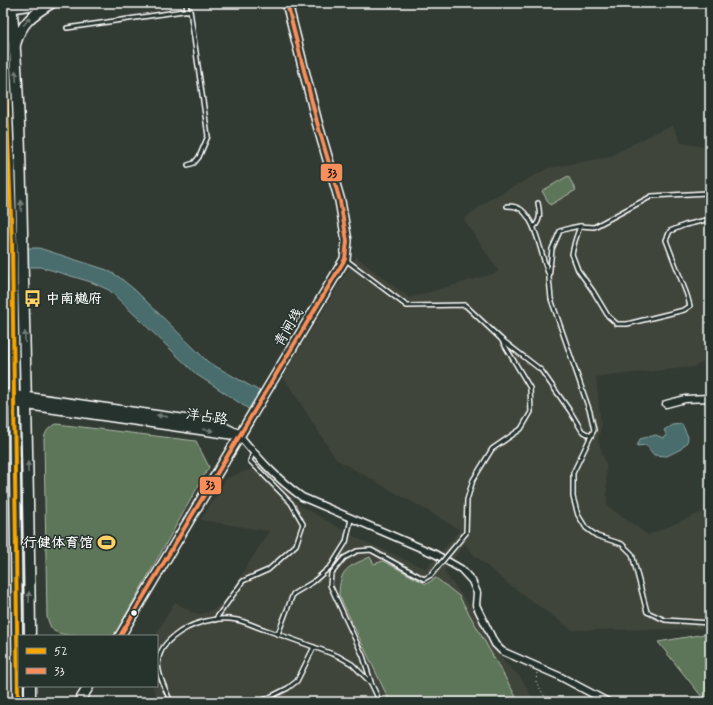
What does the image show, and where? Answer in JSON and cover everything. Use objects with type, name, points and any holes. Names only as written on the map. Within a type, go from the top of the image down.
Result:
[{"type":"main road","points":[[18,702],[12,245],[6,6],[51,3]]},
{"type":"main road","points":[[30,635],[23,268],[7,50],[26,22],[51,3]]},
{"type":"main road","name":"青闸线","points":[[121,635],[344,259],[347,241],[340,201],[317,122],[287,3]]},
{"type":"main road","name":"洋占路","points":[[3,394],[14,399],[239,435]]},
{"type":"main road","name":"洋占路","points":[[3,401],[14,399]]},
{"type":"main road","points":[[30,687],[30,702]]},
{"type":"main road","points":[[79,702],[88,687]]},
{"type":"street","points":[[666,404],[685,399],[710,398]]},
{"type":"street","points":[[239,435],[253,453],[283,484],[302,497],[435,554],[461,569],[472,581],[478,593],[476,605],[495,644],[502,651],[537,666],[608,702]]},
{"type":"lane","points":[[186,3],[187,11]]},
{"type":"lane","points":[[67,28],[190,10],[208,136],[199,157],[194,163],[188,165]]},
{"type":"lane","points":[[707,193],[652,196],[594,227],[580,226],[560,231],[552,249],[549,275],[551,299],[590,412],[594,430],[572,473],[573,498],[578,515],[586,528],[597,536],[622,544],[632,554],[647,612],[665,620],[710,623]]},
{"type":"lane","points":[[534,227],[541,215],[538,203]]},
{"type":"lane","points":[[507,206],[517,207],[527,215],[534,227],[544,264],[549,275]]},
{"type":"lane","points":[[580,226],[572,254],[578,270],[608,316],[617,324],[627,324],[684,310],[690,306],[666,240],[670,231],[685,224],[710,219]]},
{"type":"lane","points":[[344,259],[408,306],[465,304],[501,339],[541,370],[582,431],[591,436]]},
{"type":"lane","points":[[380,702],[371,683],[363,656],[330,585],[331,574],[344,558],[357,551],[371,550],[424,579],[431,575],[466,533],[467,500],[473,480],[492,449],[521,429],[531,412],[530,388],[501,339]]},
{"type":"lane","points":[[215,620],[243,581],[268,570],[296,545],[303,524],[291,503],[250,461],[253,453]]},
{"type":"lane","points":[[278,634],[293,594],[313,582],[331,566],[346,542],[351,519]]},
{"type":"lane","points":[[171,702],[159,676],[158,662],[163,646],[174,636],[192,624],[215,620],[236,620],[338,656],[348,662],[371,683]]},
{"type":"lane","points":[[260,702],[297,681],[314,647]]},
{"type":"lane","points":[[271,697],[274,702]]},
{"type":"path","points":[[537,666],[536,682],[548,702]]},
{"type":"shaded area","points":[[673,125],[681,143],[710,148],[710,358],[693,367],[596,377],[601,426],[598,440],[606,465],[607,506],[648,535],[710,509],[710,627],[699,629],[572,630],[506,582],[474,555],[465,544],[444,572],[471,607],[503,661],[521,678],[535,702],[159,702],[152,687],[158,687],[158,635],[156,635],[175,602],[193,613],[202,614],[215,609],[228,596],[269,531],[201,520],[227,478],[260,466],[301,506],[357,538],[426,569],[460,530],[336,459],[283,376],[356,257],[409,298],[499,272],[464,219],[490,199],[549,168],[609,157],[654,133]]},
{"type":"green space","points":[[568,176],[576,190],[550,205],[542,191]]},
{"type":"green space","name":"行健体育馆","points":[[57,424],[196,441],[209,467],[115,635],[66,635],[54,631],[47,617],[44,439],[48,429]]},
{"type":"green space","points":[[370,557],[374,564],[383,561],[426,584],[436,578],[459,596],[519,702],[390,702],[339,595],[343,574],[351,566]]},
{"type":"green space","points":[[710,633],[710,702],[706,702],[658,642]]},
{"type":"water","points":[[3,248],[39,248],[107,270],[119,277],[135,290],[208,362],[261,392],[250,410],[197,375],[109,290],[91,282],[41,267],[3,267]]},
{"type":"water","points":[[682,424],[688,437],[687,442],[681,449],[667,456],[654,455],[646,445],[637,446],[640,439],[656,435],[663,438],[667,436],[664,430],[672,425]]},
{"type":"transit line","name":"52","points":[[3,3],[12,245],[18,702]]},
{"type":"transit line","name":"33","points":[[121,635],[345,259],[347,241],[340,201],[317,122],[287,3]]},
{"type":"place","name":"中南樾府","points":[[33,298]]},
{"type":"place","name":"行健体育馆","points":[[106,542]]}]
